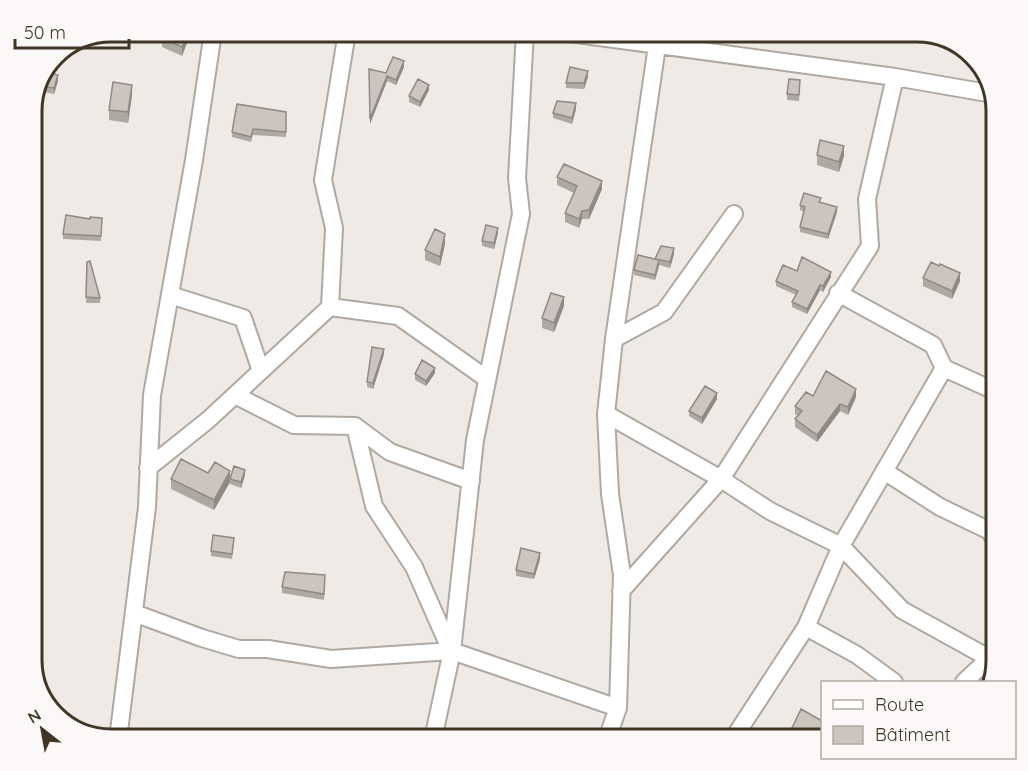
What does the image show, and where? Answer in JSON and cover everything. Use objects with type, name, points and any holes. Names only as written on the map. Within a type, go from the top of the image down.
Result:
[{"type":"street","points":[[119,729],[134,613],[148,468],[152,394],[194,160],[212,42]]},
{"type":"street","points":[[148,468],[235,395],[330,307],[334,228],[322,180],[345,42]]},
{"type":"street","points":[[435,729],[452,651],[475,440],[521,214],[517,178],[524,42]]},
{"type":"street","points":[[611,729],[618,708],[622,575],[610,494],[606,414],[614,339],[656,42]]},
{"type":"street","points":[[675,42],[896,76],[983,92]]},
{"type":"street","points":[[621,591],[721,479],[870,246],[867,199],[896,76]]},
{"type":"street","points":[[614,339],[664,312],[734,214]]},
{"type":"street","points":[[838,293],[933,345],[944,369],[986,383]]},
{"type":"street","points":[[170,295],[243,318],[261,370]]},
{"type":"street","points":[[330,307],[398,316],[487,379]]},
{"type":"street","points":[[740,729],[806,627],[841,546],[944,369]]},
{"type":"street","points":[[235,395],[294,424],[355,426],[390,452],[471,481]]},
{"type":"street","points":[[606,414],[721,479],[770,511],[841,546],[903,610],[986,652]]},
{"type":"street","points":[[355,426],[374,506],[414,567],[452,651]]},
{"type":"street","points":[[884,471],[940,507],[986,529]]},
{"type":"street","points":[[134,613],[239,649],[268,649],[331,659],[452,651],[618,708]]},
{"type":"street","points":[[806,627],[857,655],[893,681]]},
{"type":"street","points":[[965,681],[986,665]]},
{"type":"building","points":[[171,42],[184,42],[182,47]]},
{"type":"building","points":[[393,57],[404,61],[396,80],[387,76],[370,119],[369,69],[386,73]]},
{"type":"building","points":[[570,67],[588,71],[584,83],[566,83]]},
{"type":"building","points":[[53,74],[58,75],[54,88],[46,87]]},
{"type":"building","points":[[418,79],[429,85],[420,102],[409,96]]},
{"type":"building","points":[[789,79],[800,80],[799,95],[787,94]]},
{"type":"building","points":[[113,82],[132,85],[128,112],[109,110]]},
{"type":"building","points":[[557,101],[576,103],[572,118],[553,113]]},
{"type":"building","points":[[237,104],[286,112],[286,132],[253,129],[251,137],[232,132]]},
{"type":"building","points":[[820,140],[844,146],[839,162],[817,155]]},
{"type":"building","points":[[564,164],[602,181],[589,210],[582,211],[579,219],[565,213],[577,186],[557,177]]},
{"type":"building","points":[[804,193],[821,198],[819,202],[837,207],[828,234],[800,227],[805,207],[800,205]]},
{"type":"building","points":[[66,215],[90,219],[90,217],[102,218],[101,236],[63,234]]},
{"type":"building","points":[[486,225],[498,228],[494,243],[482,241]]},
{"type":"building","points":[[435,229],[445,234],[440,257],[425,250]]},
{"type":"building","points":[[661,246],[674,248],[670,262],[655,259]]},
{"type":"building","points":[[638,255],[659,260],[655,275],[634,270]]},
{"type":"building","points":[[802,257],[831,272],[823,286],[820,285],[807,309],[792,302],[798,291],[776,281],[783,265],[797,271]]},
{"type":"building","points":[[90,261],[100,298],[86,297],[87,262]]},
{"type":"building","points":[[931,262],[960,273],[952,291],[923,278]]},
{"type":"building","points":[[551,293],[564,297],[554,323],[542,318]]},
{"type":"building","points":[[372,347],[384,349],[373,383],[367,382]]},
{"type":"building","points":[[422,360],[435,368],[426,381],[415,374]]},
{"type":"building","points":[[826,371],[856,389],[848,407],[840,404],[817,435],[795,419],[802,411],[795,406],[806,392],[813,396]]},
{"type":"building","points":[[705,386],[717,393],[702,418],[689,411]]},
{"type":"building","points":[[181,459],[208,473],[215,462],[230,471],[214,500],[171,479]]},
{"type":"building","points":[[234,466],[245,470],[241,482],[230,479]]},
{"type":"building","points":[[213,535],[234,538],[232,554],[211,551]]},
{"type":"building","points":[[521,548],[540,553],[534,574],[516,570]]},
{"type":"building","points":[[285,572],[325,575],[324,594],[282,587]]},
{"type":"building","points":[[801,709],[821,720],[821,729],[791,729]]}]
